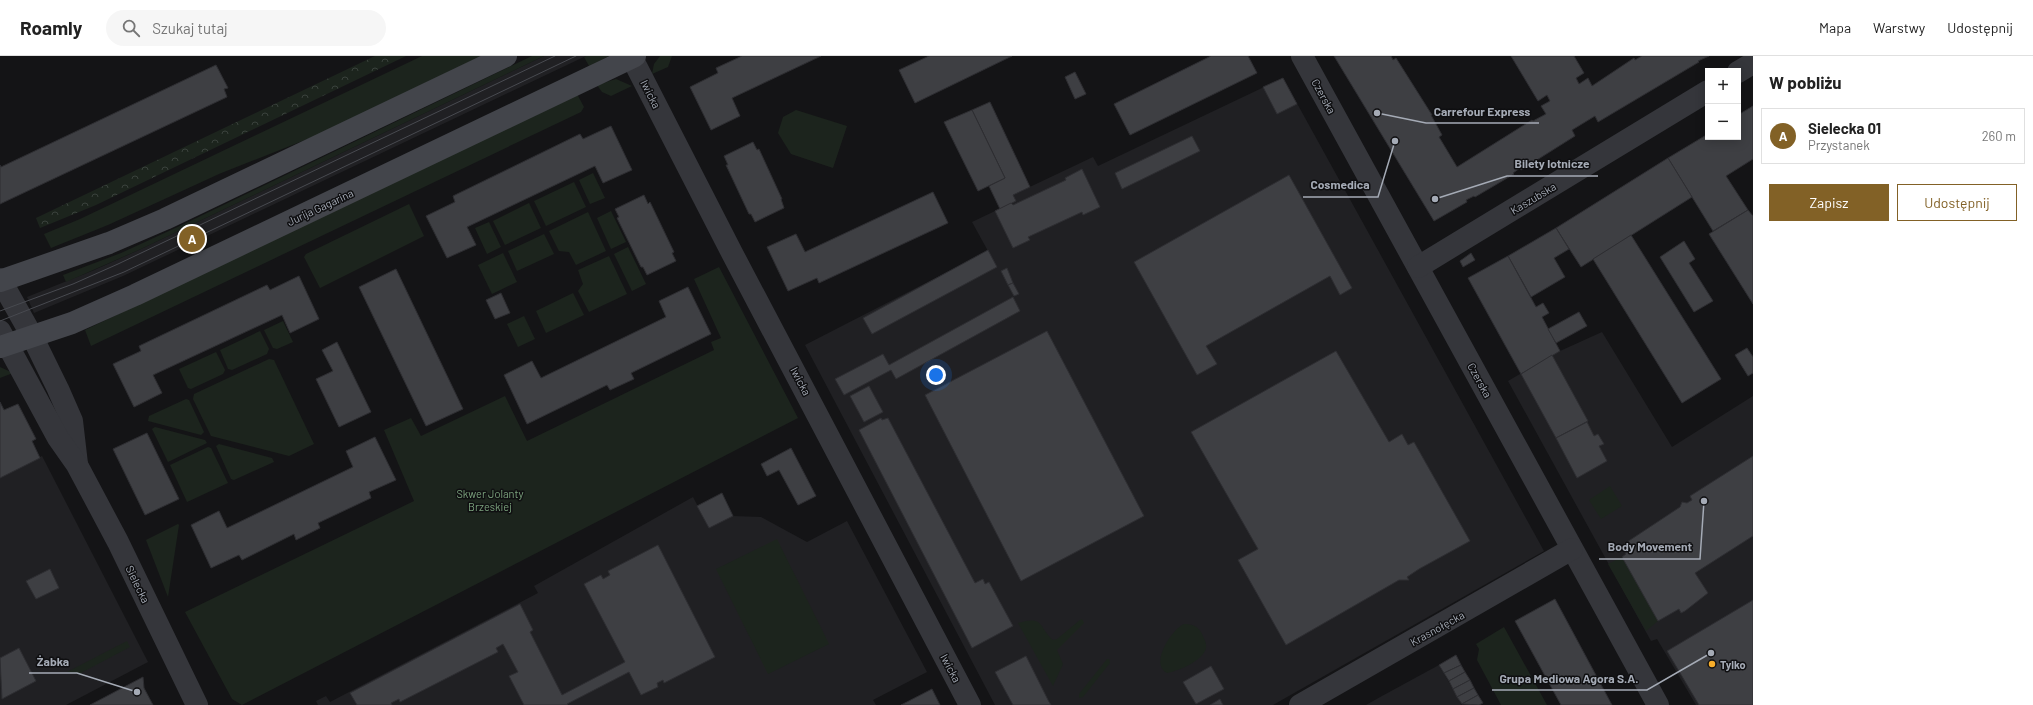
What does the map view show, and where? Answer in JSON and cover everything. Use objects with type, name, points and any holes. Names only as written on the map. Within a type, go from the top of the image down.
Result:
[{"type":"main road","points":[[0,280],[109,243],[165,219],[506,56]]},
{"type":"main road","name":"Jurija Gagarina","points":[[2,341],[32,336],[72,323],[135,295],[633,57]]},
{"type":"street","name":"Czerska","points":[[1302,56],[1658,705]]},
{"type":"street","name":"Iwicka","points":[[633,57],[663,118],[970,705]]},
{"type":"street","points":[[1741,70],[1753,63]]},
{"type":"street","name":"Kaszubska","points":[[1418,266],[1705,93]]},
{"type":"street","name":"Sielecka","points":[[0,280],[32,336],[72,421],[78,465]]},
{"type":"street","name":"Sielecka","points":[[2,341],[58,438],[78,465],[118,542],[196,705]]},
{"type":"street","name":"Krasnołęcka","points":[[1300,705],[1572,549]]},
{"type":"shaded area","points":[[544,56],[586,56],[123,276],[34,313],[27,297],[92,271],[141,249]]},
{"type":"shaded area","points":[[1283,78],[1544,551],[1273,705],[995,705],[805,345],[988,251],[972,222],[1016,201],[1013,195],[1093,157],[1098,166]]},
{"type":"shaded area","points":[[1602,332],[1672,447],[1753,396],[1753,705],[1696,705],[1657,639],[1651,641],[1508,381],[1560,351]]},
{"type":"shaded area","points":[[42,456],[148,662],[66,705],[0,705],[0,478]]},
{"type":"shaded area","points":[[693,497],[709,528],[733,516],[761,517],[807,542],[847,521],[927,672],[873,700],[876,705],[318,705],[316,701],[326,696],[330,702],[538,593],[534,586]]},
{"type":"shaded area","points":[[1439,665],[1462,705],[1366,705],[1382,696]]},
{"type":"green space","points":[[375,56],[406,56],[96,205],[40,228],[36,218]]},
{"type":"green space","points":[[422,56],[482,56],[315,136],[219,174],[108,225],[51,248],[44,234],[80,219]]},
{"type":"green space","points":[[532,56],[544,56],[141,249],[66,282],[63,275],[121,253],[184,224]]},
{"type":"green space","points":[[609,56],[589,66],[584,57]]},
{"type":"green space","points":[[660,56],[672,56],[668,67],[652,74],[654,64]]},
{"type":"green space","points":[[616,79],[632,86],[611,96],[602,92],[597,85]]},
{"type":"green space","points":[[577,94],[584,107],[581,112],[91,346],[85,330]]},
{"type":"green space","points":[[796,110],[847,126],[833,168],[791,154],[778,133],[783,117]]},
{"type":"green space","points":[[593,173],[605,198],[590,204],[579,180]]},
{"type":"green space","points":[[574,182],[586,207],[546,226],[534,201]]},
{"type":"green space","points":[[529,203],[541,228],[505,245],[493,221]]},
{"type":"green space","points":[[409,204],[424,236],[320,288],[304,257],[306,254]]},
{"type":"green space","points":[[611,211],[626,242],[611,249],[597,218]]},
{"type":"green space","points":[[588,212],[606,251],[576,265],[569,252],[559,251],[549,231]]},
{"type":"green space","points":[[489,222],[501,247],[487,254],[475,228]]},
{"type":"green space","points":[[544,234],[554,254],[517,271],[508,251]]},
{"type":"green space","points":[[628,247],[646,284],[632,291],[614,254]]},
{"type":"green space","points":[[503,253],[517,282],[492,294],[478,265]]},
{"type":"green space","points":[[609,256],[627,294],[589,312],[578,291],[583,284],[578,270]]},
{"type":"green space","name":"Skwer Jolanty Brzeskiej","points":[[719,267],[798,418],[242,705],[232,699],[185,612],[414,501],[384,430],[411,418],[421,436],[505,396],[527,441],[714,350],[711,342],[721,338],[694,279]]},
{"type":"green space","points":[[573,293],[584,315],[546,333],[536,311]]},
{"type":"green space","points":[[524,316],[535,339],[518,347],[507,324]]},
{"type":"green space","points":[[283,321],[293,342],[277,349],[273,348],[264,330]]},
{"type":"green space","points":[[260,331],[269,349],[267,354],[232,370],[228,369],[220,350]]},
{"type":"green space","points":[[216,352],[225,370],[223,374],[191,389],[188,388],[179,369]]},
{"type":"green space","points":[[269,359],[274,360],[314,444],[289,456],[211,436],[193,399],[194,394]]},
{"type":"green space","points":[[0,367],[13,373],[0,378]]},
{"type":"green space","points":[[186,399],[189,400],[204,432],[201,435],[148,421],[149,416]]},
{"type":"green space","points":[[155,427],[205,440],[207,443],[168,462],[152,429]]},
{"type":"green space","points":[[219,444],[272,458],[274,462],[234,480],[231,479],[216,446]]},
{"type":"green space","points":[[208,447],[211,448],[228,483],[187,502],[170,465]]},
{"type":"green space","points":[[1610,486],[1622,506],[1601,519],[1589,500]]},
{"type":"green space","points":[[178,524],[179,525],[168,597],[146,540]]},
{"type":"green space","points":[[777,539],[829,644],[768,674],[716,569]]},
{"type":"green space","points":[[1622,557],[1658,621],[1646,631],[1608,564]]},
{"type":"green space","points":[[1082,619],[1084,623],[1057,650],[1063,664],[1053,686],[1018,623],[1033,620],[1037,621],[1053,640],[1057,639]]},
{"type":"green space","points":[[1184,624],[1192,625],[1199,629],[1205,641],[1206,648],[1204,653],[1190,665],[1167,673],[1162,669],[1160,662],[1161,655],[1164,647],[1174,632]]},
{"type":"green space","points":[[1504,627],[1547,705],[1501,705],[1477,660],[1479,649],[1476,644]]},
{"type":"green space","points":[[127,641],[130,647],[79,674],[67,672]]},
{"type":"green space","points":[[1107,659],[1109,659],[1110,663],[1083,697],[1079,698],[1079,694]]},
{"type":"building","points":[[742,56],[821,56],[732,98],[740,116],[711,130],[690,87],[718,73],[716,68]]},
{"type":"building","points":[[929,56],[1012,56],[915,103],[899,70]]},
{"type":"building","points":[[1211,56],[1248,56],[1257,73],[1130,135],[1114,104]]},
{"type":"building","points":[[1334,56],[1391,56],[1393,60],[1396,58],[1432,115],[1442,135],[1439,137],[1457,167],[1532,120],[1533,121],[1546,114],[1541,106],[1550,101],[1547,95],[1538,101],[1511,56],[1574,56],[1584,73],[1576,78],[1579,84],[1588,78],[1592,86],[1634,58],[1635,60],[1642,56],[1709,56],[1698,61],[1699,62],[1598,122],[1595,116],[1572,130],[1575,136],[1521,170],[1520,168],[1513,173],[1514,174],[1475,197],[1474,196],[1466,200],[1467,202],[1434,221]]},
{"type":"building","points":[[216,65],[228,88],[224,89],[227,97],[0,204],[0,165],[1,167]]},
{"type":"building","points":[[1075,72],[1086,94],[1075,99],[1065,77]]},
{"type":"building","points":[[1283,78],[1297,104],[1277,114],[1263,87]]},
{"type":"building","points":[[990,102],[1030,187],[1013,195],[1016,201],[1000,209],[989,186],[1005,178],[972,110]]},
{"type":"building","points":[[1753,106],[1753,159],[1726,176],[1748,210],[1713,231],[1668,158],[1705,136],[1705,140],[1741,140],[1741,113]]},
{"type":"building","points":[[972,110],[1005,178],[978,191],[944,122]]},
{"type":"building","points":[[611,126],[632,170],[603,183],[595,166],[467,227],[476,245],[447,258],[426,216],[455,202],[453,196],[580,134],[583,139]]},
{"type":"building","points":[[1192,136],[1200,151],[1122,189],[1115,173]]},
{"type":"building","points":[[753,142],[757,150],[759,149],[782,199],[784,208],[755,222],[751,214],[749,214],[726,165],[728,165],[724,156]]},
{"type":"building","points":[[1668,158],[1692,197],[1581,267],[1556,228]]},
{"type":"building","points":[[1082,169],[1100,207],[1083,215],[1082,212],[1028,237],[1030,240],[1013,248],[995,211],[1011,203],[1013,205],[1066,180],[1065,178]]},
{"type":"building","points":[[1289,175],[1352,288],[1340,295],[1330,276],[1206,346],[1217,364],[1197,375],[1134,262]]},
{"type":"building","points":[[933,192],[948,223],[819,283],[817,278],[788,291],[767,247],[796,234],[805,252]]},
{"type":"building","points":[[644,195],[648,204],[650,202],[674,252],[672,253],[676,261],[647,275],[643,267],[641,267],[617,218],[619,217],[615,209]]},
{"type":"building","points":[[1748,210],[1753,216],[1753,304],[1709,234]]},
{"type":"building","points":[[1556,228],[1569,249],[1554,258],[1565,277],[1531,297],[1508,256]]},
{"type":"building","points":[[1631,235],[1721,379],[1682,403],[1593,259]]},
{"type":"building","points":[[1684,241],[1695,259],[1689,263],[1713,301],[1694,312],[1660,257]]},
{"type":"building","points":[[988,250],[997,267],[872,334],[863,318]]},
{"type":"building","points":[[1471,253],[1475,260],[1463,267],[1460,261]]},
{"type":"building","points":[[1508,256],[1536,307],[1543,303],[1549,313],[1542,317],[1560,351],[1521,374],[1468,278]]},
{"type":"building","points":[[1007,268],[1013,283],[1008,285],[1001,271]]},
{"type":"building","points":[[396,269],[463,409],[426,426],[359,287]]},
{"type":"building","points":[[299,276],[319,319],[290,333],[282,315],[153,375],[162,393],[134,407],[113,364],[141,351],[139,346],[267,285],[270,290]]},
{"type":"building","points":[[1013,283],[1019,294],[1014,296],[1008,285]]},
{"type":"building","points":[[688,287],[711,334],[631,373],[634,379],[610,390],[607,385],[527,424],[504,375],[532,361],[541,378],[666,317],[659,301]]},
{"type":"building","points":[[501,293],[510,313],[495,319],[486,300]]},
{"type":"building","points":[[1013,297],[1020,311],[896,379],[891,370],[844,395],[835,379],[883,354],[889,365]]},
{"type":"building","points":[[1579,312],[1587,326],[1556,343],[1548,329]]},
{"type":"building","points":[[1047,331],[1144,516],[1021,581],[925,395]]},
{"type":"building","points":[[337,342],[371,412],[339,427],[316,379],[333,371],[322,350]]},
{"type":"building","points":[[1747,348],[1753,357],[1753,373],[1748,376],[1735,355]]},
{"type":"building","points":[[1336,351],[1389,442],[1402,434],[1408,445],[1414,442],[1470,541],[1419,569],[1407,577],[1409,580],[1399,580],[1286,645],[1238,560],[1258,549],[1191,432]]},
{"type":"building","points":[[1552,355],[1588,421],[1556,438],[1521,374]]},
{"type":"building","points":[[869,386],[883,412],[864,422],[850,396]]},
{"type":"building","points":[[0,402],[4,410],[18,404],[36,439],[32,441],[40,458],[0,478]]},
{"type":"building","points":[[881,418],[882,420],[888,418],[975,583],[983,579],[985,584],[989,582],[1013,626],[972,648],[859,430]]},
{"type":"building","points":[[1587,422],[1594,436],[1598,434],[1604,444],[1599,446],[1607,461],[1577,478],[1556,438]]},
{"type":"building","points":[[147,433],[179,499],[145,515],[113,449]]},
{"type":"building","points":[[375,437],[396,480],[369,492],[371,498],[318,523],[320,528],[296,540],[294,534],[242,560],[239,555],[211,568],[191,525],[219,511],[227,528],[353,467],[346,451]]},
{"type":"building","points":[[791,448],[816,496],[798,505],[779,470],[767,476],[761,464]]},
{"type":"building","points":[[1753,456],[1753,536],[1695,573],[1708,593],[1685,611],[1681,613],[1679,609],[1658,621],[1622,557],[1626,554],[1621,546],[1680,507],[1682,502],[1687,503],[1692,500],[1690,496]]},
{"type":"building","points":[[722,493],[733,516],[709,528],[697,506]]},
{"type":"building","points":[[658,545],[715,657],[664,683],[663,680],[657,683],[658,687],[641,695],[629,672],[567,704],[568,705],[524,705],[509,676],[518,672],[503,644],[496,648],[498,652],[400,702],[399,699],[391,703],[392,705],[357,705],[350,693],[520,604],[533,630],[530,632],[562,695],[625,662],[584,584],[601,575],[603,579],[610,575],[608,571]]},
{"type":"building","points":[[50,569],[59,588],[36,599],[26,581]]},
{"type":"building","points":[[1555,599],[1612,705],[1561,705],[1515,621]]},
{"type":"building","points":[[1753,600],[1753,705],[1699,705],[1667,651]]},
{"type":"building","points":[[19,648],[36,681],[2,699],[0,658]]},
{"type":"building","points":[[1456,655],[1461,665],[1444,673],[1439,665]]},
{"type":"building","points":[[1026,656],[1051,705],[1013,705],[995,672]]},
{"type":"building","points":[[1461,665],[1465,672],[1449,681],[1444,673]]},
{"type":"building","points":[[1211,666],[1224,689],[1196,704],[1183,682]]},
{"type":"building","points":[[1465,672],[1470,680],[1453,689],[1449,681]]},
{"type":"building","points":[[143,677],[144,688],[153,705],[90,705]]},
{"type":"building","points":[[1470,680],[1474,688],[1457,697],[1453,689]]},
{"type":"building","points":[[1474,688],[1478,695],[1462,704],[1457,697]]},
{"type":"building","points":[[932,689],[940,705],[901,705]]},
{"type":"building","points":[[1478,695],[1483,703],[1479,705],[1462,704]]},
{"type":"building","points":[[1220,699],[1223,705],[1210,705]]},
{"type":"tram line","points":[[0,311],[73,284],[118,264],[555,56]]},
{"type":"tram line","points":[[0,321],[124,272],[576,56]]},
{"type":"place","name":"Carrefour Express","points":[[1377,113]]},
{"type":"place","name":"Cosmedica","points":[[1395,141]]},
{"type":"place","name":"Bilety lotnicze","points":[[1435,199]]},
{"type":"place","name":"Sielecka 01","points":[[192,239]]},
{"type":"place","name":"Body Movement","points":[[1704,501]]},
{"type":"place","name":"Grupa Mediowa Agora S.A.","points":[[1711,653]]},
{"type":"place","name":"Tylko","points":[[1712,664]]},
{"type":"place","name":"Żabka","points":[[137,692]]}]
